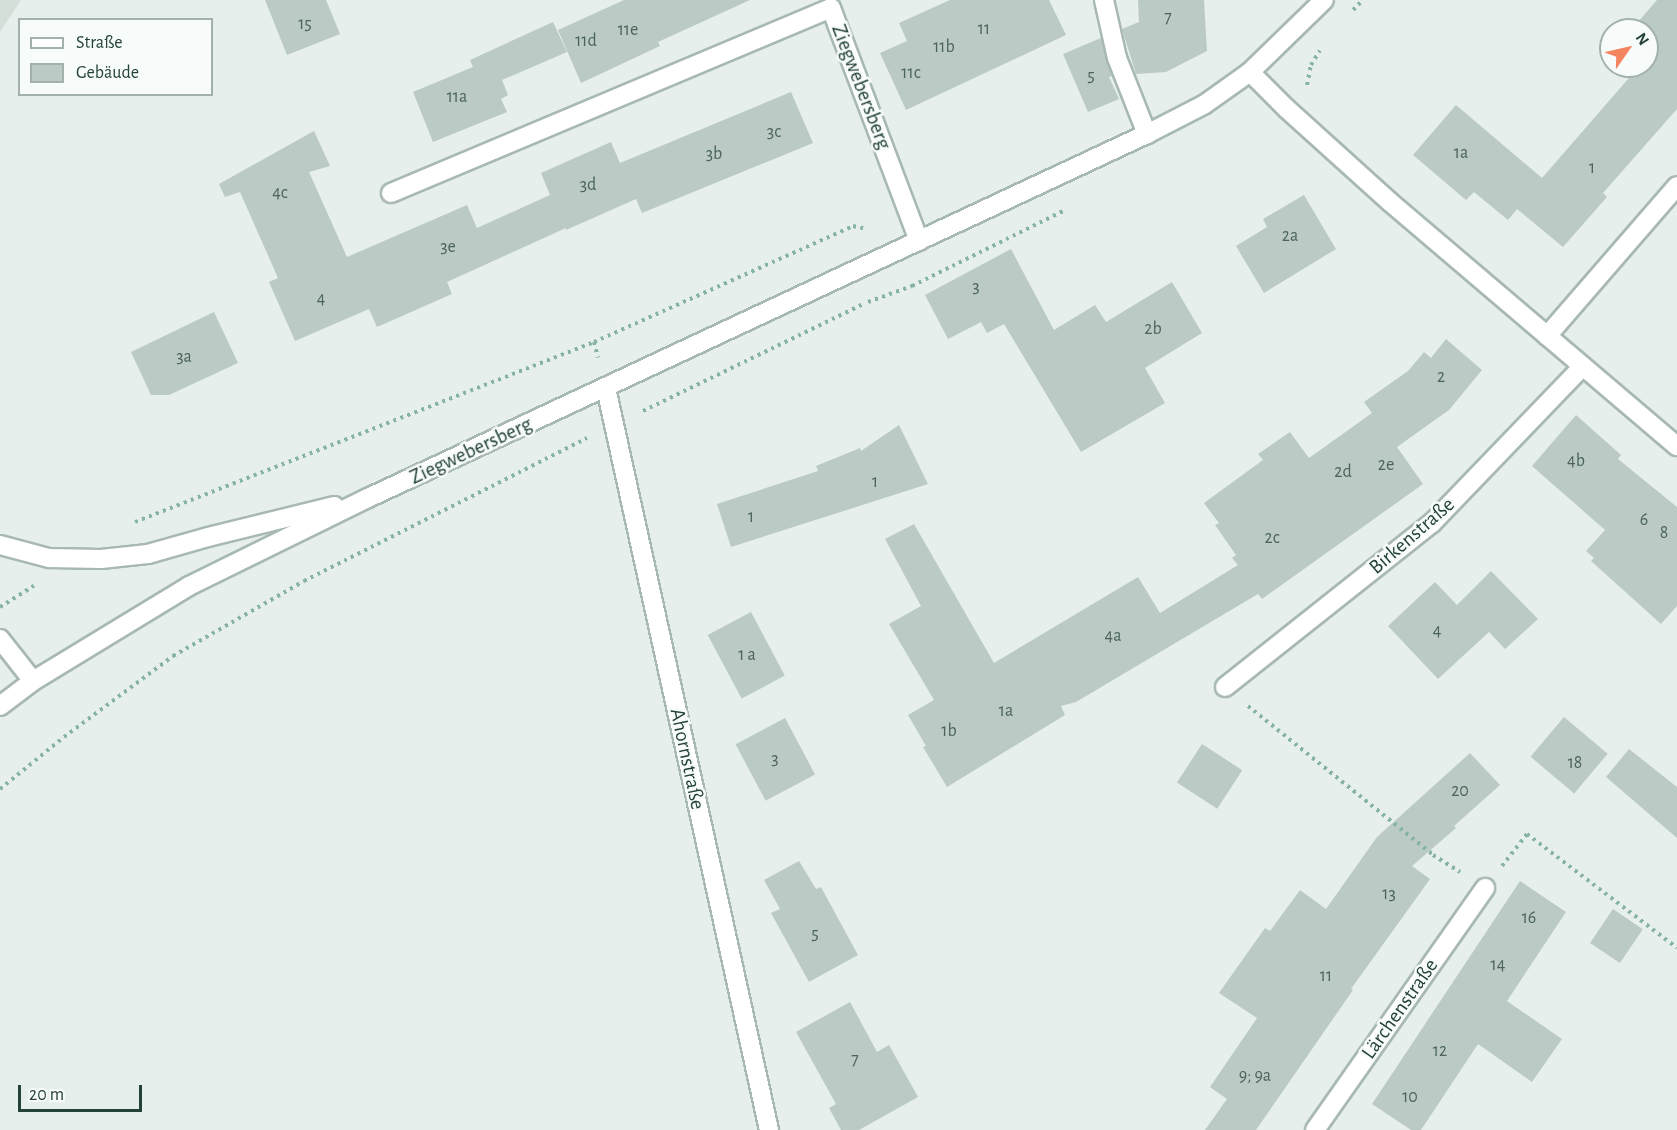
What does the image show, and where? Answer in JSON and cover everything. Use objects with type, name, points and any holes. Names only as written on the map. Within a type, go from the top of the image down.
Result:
[{"type":"street","points":[[1104,0],[1117,58],[1147,134]]},
{"type":"street","name":"Ziegwebersberg","points":[[0,706],[33,681],[189,586],[368,498],[1147,134],[1205,104],[1250,72],[1324,0]]},
{"type":"street","name":"Ziegwebersberg","points":[[391,194],[831,8],[919,241]]},
{"type":"street","points":[[1250,72],[1287,109],[1390,202],[1677,446]]},
{"type":"street","points":[[1547,336],[1677,186]]},
{"type":"street","name":"Birkenstraße","points":[[1225,687],[1432,523],[1582,367]]},
{"type":"street","name":"Ahornstraße","points":[[606,388],[770,1130]]},
{"type":"street","points":[[0,545],[49,558],[101,559],[148,555],[208,537],[368,498]]},
{"type":"street","points":[[0,639],[33,681]]},
{"type":"street","name":"Lärchenstraße","points":[[1315,1130],[1485,888]]},
{"type":"path","points":[[134,523],[594,342],[853,226],[919,241]]},
{"type":"path","points":[[0,789],[64,737],[173,656],[304,581],[614,425],[868,302],[875,293]]},
{"type":"path","points":[[0,607],[42,581],[49,558]]},
{"type":"path","points":[[1225,687],[1433,855],[1485,888],[1527,834],[1677,948]]},
{"type":"shaded area","points":[[0,0],[21,0],[0,32]]},
{"type":"building","points":[[265,0],[326,0],[340,34],[287,55]]},
{"type":"building","points":[[624,0],[750,0],[658,42],[660,46],[581,83],[558,30]]},
{"type":"building","points":[[950,0],[1049,0],[1066,35],[906,110],[880,53],[907,41],[899,23]]},
{"type":"building","points":[[1138,0],[1204,0],[1207,51],[1166,72],[1136,74],[1122,29],[1139,22]]},
{"type":"building","points":[[1657,0],[1677,0],[1677,109],[1603,193],[1607,197],[1563,247],[1517,209],[1508,220],[1474,192],[1466,200],[1413,155],[1456,105],[1542,178],[1629,78],[1659,78],[1659,18],[1641,18]]},
{"type":"building","points":[[553,22],[567,52],[502,80],[508,95],[501,99],[507,112],[433,142],[413,92],[473,67],[470,60]]},
{"type":"building","points":[[1101,38],[1112,76],[1109,77],[1119,99],[1088,112],[1063,54]]},
{"type":"building","points":[[791,92],[813,143],[642,213],[636,199],[566,230],[566,228],[447,282],[452,294],[377,327],[369,309],[295,341],[269,282],[278,278],[240,192],[225,197],[219,184],[314,131],[330,166],[309,172],[347,257],[467,205],[477,228],[550,195],[541,173],[611,142],[620,163]]},
{"type":"building","points":[[1304,195],[1336,249],[1264,293],[1236,246],[1267,227],[1263,219]]},
{"type":"building","points":[[1011,249],[1054,330],[1095,305],[1106,322],[1172,282],[1202,333],[1145,368],[1165,403],[1081,452],[1004,324],[987,333],[981,322],[948,339],[925,295]]},
{"type":"building","points":[[214,312],[238,363],[169,395],[151,395],[131,352]]},
{"type":"building","points":[[1446,339],[1482,370],[1449,410],[1397,447],[1423,484],[1262,599],[1258,594],[1076,702],[1061,706],[1065,715],[947,787],[923,747],[926,746],[908,715],[934,700],[889,624],[921,606],[885,539],[914,524],[994,663],[1138,577],[1160,613],[1238,565],[1232,558],[1236,555],[1215,525],[1219,523],[1204,503],[1263,460],[1258,454],[1290,432],[1309,458],[1372,413],[1364,402],[1408,371],[1424,352],[1431,358]]},
{"type":"building","points":[[1576,415],[1621,455],[1618,459],[1677,507],[1677,606],[1661,624],[1591,561],[1594,558],[1586,551],[1605,530],[1532,466]]},
{"type":"building","points":[[899,425],[928,484],[731,547],[717,504],[818,471],[816,466],[860,448],[861,451]]},
{"type":"building","points":[[1491,571],[1538,619],[1505,649],[1489,632],[1438,679],[1388,626],[1435,582],[1457,605]]},
{"type":"building","points":[[751,612],[785,676],[742,699],[708,635]]},
{"type":"building","points":[[1564,717],[1608,754],[1574,793],[1531,757]]},
{"type":"building","points":[[785,718],[815,775],[766,801],[736,744]]},
{"type":"building","points":[[1202,744],[1242,770],[1217,809],[1177,783]]},
{"type":"building","points":[[1629,749],[1677,787],[1677,838],[1606,777]]},
{"type":"building","points":[[1470,753],[1500,785],[1454,826],[1456,828],[1412,866],[1430,879],[1351,989],[1353,990],[1256,1130],[1205,1130],[1227,1099],[1210,1087],[1257,1018],[1219,993],[1265,928],[1270,931],[1300,890],[1326,909],[1377,837]]},
{"type":"building","points":[[799,861],[816,889],[821,887],[858,955],[809,982],[771,913],[780,909],[764,880]]},
{"type":"building","points":[[1520,881],[1566,912],[1507,1001],[1562,1039],[1532,1082],[1478,1044],[1421,1130],[1411,1130],[1372,1104]]},
{"type":"building","points":[[1613,909],[1643,929],[1620,963],[1590,943]]},
{"type":"building","points":[[850,1002],[877,1052],[889,1045],[918,1097],[859,1130],[841,1130],[829,1108],[836,1104],[796,1032]]}]
